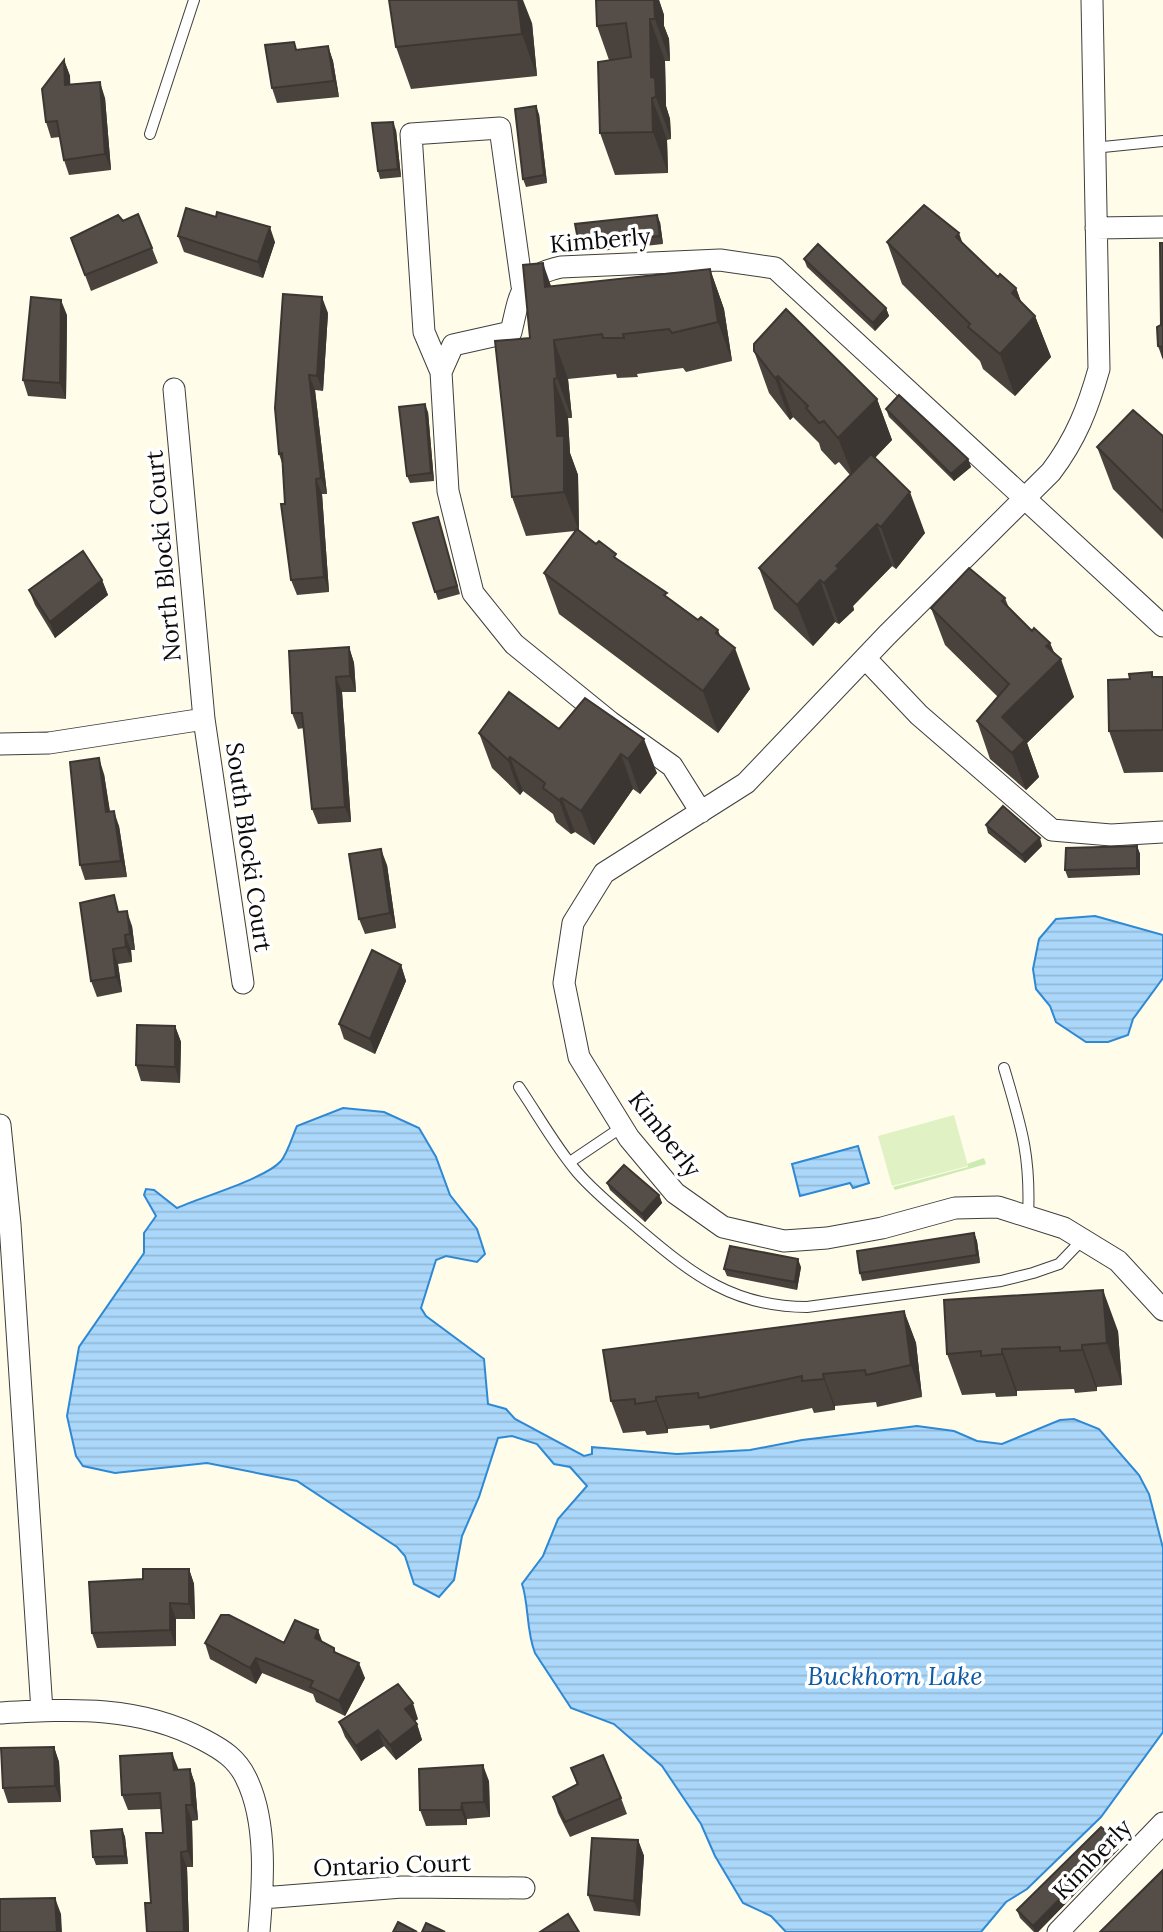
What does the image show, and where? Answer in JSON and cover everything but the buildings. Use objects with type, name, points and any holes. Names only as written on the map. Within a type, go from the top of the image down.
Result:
[{"type":"street","name":"Kimberly","points":[[1092,0],[1099,369],[1087,414],[1070,447],[1024,499],[865,658],[761,768],[738,788],[604,873],[573,923],[564,983],[579,1057],[622,1128],[675,1193],[723,1227],[784,1241],[827,1238],[882,1228],[956,1208],[998,1207],[1064,1228],[1083,1239],[1118,1261],[1163,1310]]},
{"type":"street","points":[[441,372],[453,345],[512,332],[522,286],[500,128],[411,134],[424,332],[441,372],[448,491],[473,593],[514,644],[610,722],[672,766],[701,812]]},
{"type":"street","points":[[1096,228],[1163,227]]},
{"type":"street","name":"Kimberly","points":[[522,286],[542,271],[561,267],[720,260],[775,268],[1024,499]]},
{"type":"street","name":"North Blocki Court","points":[[174,389],[204,719]]},
{"type":"street","points":[[1024,499],[1163,626]]},
{"type":"street","points":[[865,658],[919,715],[1052,830],[1111,835],[1163,832]]},
{"type":"street","points":[[0,744],[49,743],[204,719]]},
{"type":"street","name":"South Blocki Court","points":[[204,719],[243,983]]},
{"type":"street","points":[[0,1125],[10,1224],[41,1711]]},
{"type":"street","points":[[0,1713],[85,1709],[135,1713],[185,1729],[229,1753],[247,1779],[261,1835],[260,1932]]},
{"type":"street","name":"Kimberly","points":[[1058,1932],[1163,1823]]},
{"type":"street","name":"Ontario Court","points":[[262,1898],[402,1887],[524,1888]]},
{"type":"lane","points":[[150,134],[194,0]]},
{"type":"lane","points":[[1093,148],[1163,141]]},
{"type":"lane","points":[[1004,1068],[1027,1144],[1030,1174],[1028,1217]]},
{"type":"lane","points":[[519,1087],[570,1162],[617,1211],[702,1279],[749,1301],[782,1307],[807,1307],[1001,1281],[1059,1264],[1083,1239]]},
{"type":"lane","points":[[570,1162],[622,1128]]},
{"type":"green space","points":[[954,1115],[968,1166],[892,1186],[878,1136]]},
{"type":"green space","points":[[984,1158],[986,1164],[895,1190],[893,1187],[968,1167],[967,1164]]},
{"type":"water","points":[[1095,916],[1163,935],[1163,978],[1133,1019],[1128,1035],[1108,1042],[1086,1042],[1056,1022],[1050,1006],[1036,989],[1033,969],[1039,939],[1056,919]]},
{"type":"water","name":"Buckhorn Lake","points":[[343,1108],[384,1112],[419,1128],[436,1157],[450,1195],[477,1229],[485,1254],[477,1262],[446,1256],[436,1260],[421,1308],[426,1316],[484,1359],[488,1404],[506,1409],[515,1419],[584,1456],[592,1454],[592,1447],[677,1454],[750,1450],[802,1440],[917,1426],[954,1431],[977,1441],[1002,1444],[1060,1420],[1074,1419],[1099,1429],[1139,1475],[1149,1494],[1163,1548],[1163,1732],[1101,1817],[1027,1889],[1006,1902],[981,1932],[786,1932],[771,1916],[743,1903],[715,1856],[701,1824],[662,1766],[614,1724],[571,1708],[535,1653],[522,1584],[543,1556],[558,1519],[587,1486],[570,1467],[554,1464],[537,1444],[512,1436],[498,1438],[479,1497],[462,1536],[454,1580],[439,1597],[414,1584],[405,1556],[397,1547],[297,1481],[207,1463],[115,1473],[83,1466],[76,1456],[67,1416],[79,1347],[144,1253],[144,1233],[156,1216],[144,1195],[146,1189],[154,1190],[177,1208],[247,1181],[281,1161],[297,1126]]},
{"type":"water","points":[[858,1146],[869,1183],[853,1188],[850,1183],[800,1196],[792,1164]]}]
